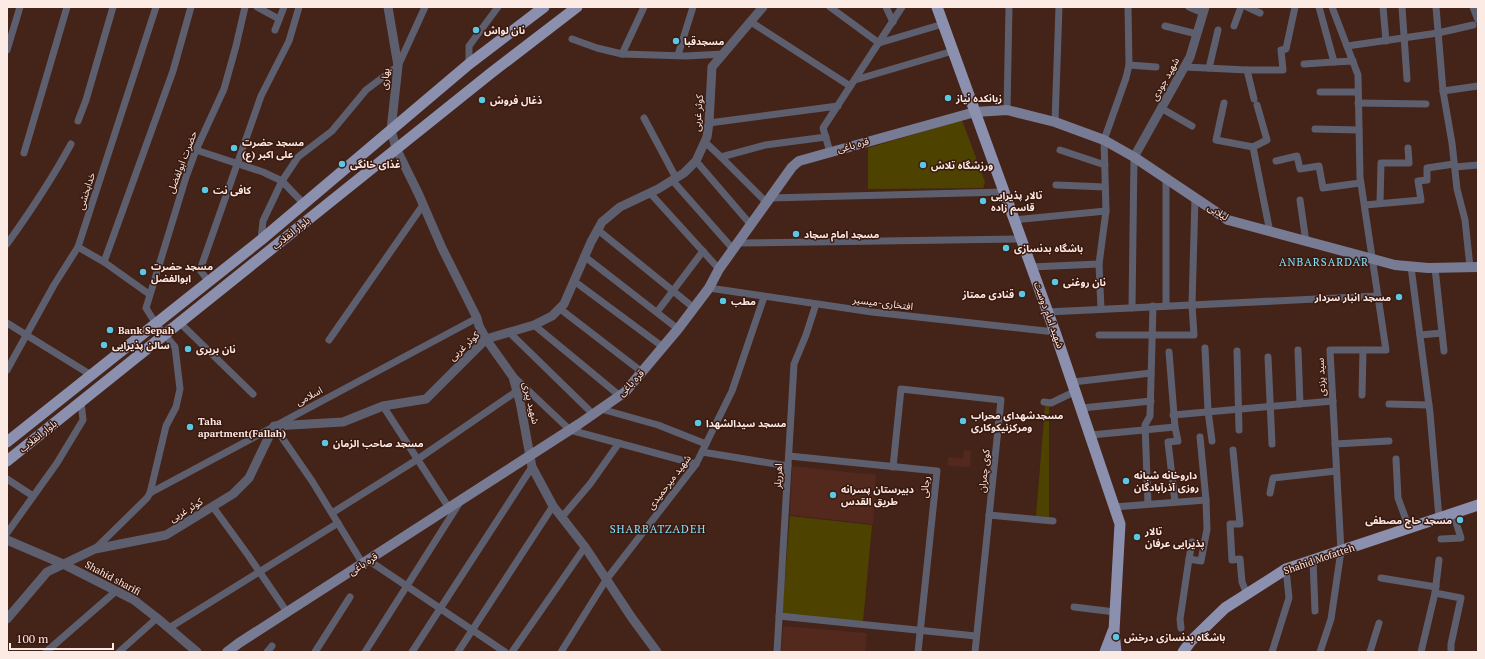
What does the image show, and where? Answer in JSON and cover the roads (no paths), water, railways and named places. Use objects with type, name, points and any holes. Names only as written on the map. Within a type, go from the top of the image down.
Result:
[{"type":"main road","name":"بلوار انقلاب","points":[[7,442],[261,240],[470,64],[544,7]]},
{"type":"main road","name":"بلوار انقلاب","points":[[7,461],[396,148],[577,7]]},
{"type":"main road","name":"شهید امام دوست","points":[[937,7],[1082,408],[1120,524],[1114,631]]},
{"type":"main road","name":"لیلابی","points":[[975,112],[1007,110],[1055,122],[1104,140],[1134,157],[1228,220],[1395,265],[1435,268],[1474,267]]},
{"type":"main road","name":"قره باغی","points":[[227,652],[570,430],[625,392],[663,348],[694,308],[709,288],[719,269],[768,200],[792,167],[799,161],[975,112]]},
{"type":"main road","name":"Shahid Mofatteh","points":[[1184,652],[1191,641],[1225,608],[1286,569],[1478,506]]},
{"type":"main road","points":[[1105,652],[1114,631]]},
{"type":"main road","points":[[1114,631],[1116,652]]},
{"type":"street","points":[[7,50],[20,7]]},
{"type":"street","points":[[24,153],[68,7]]},
{"type":"street","points":[[78,121],[86,100],[113,7]]},
{"type":"street","name":"خدابخشی","points":[[7,370],[54,285],[78,247],[156,7]]},
{"type":"street","points":[[104,262],[173,71],[191,7]]},
{"type":"street","name":"حضرت ابولفضل","points":[[165,334],[156,324],[146,308],[186,177],[196,150],[224,89],[245,7]]},
{"type":"street","points":[[257,7],[279,19]]},
{"type":"street","points":[[274,30],[284,7]]},
{"type":"street","points":[[209,282],[200,270],[261,96],[289,41],[300,7]]},
{"type":"street","name":"بهاری","points":[[388,7],[398,66],[390,130]]},
{"type":"street","points":[[261,240],[263,221],[282,181],[298,157],[332,131],[366,90],[398,66],[424,7]]},
{"type":"street","points":[[470,64],[469,46],[498,7]]},
{"type":"street","points":[[622,54],[644,7]]},
{"type":"street","points":[[678,55],[693,7]]},
{"type":"street","name":"کوثر غربی","points":[[7,619],[46,572],[95,549],[166,535],[233,494],[249,478],[274,426],[343,422],[384,406],[426,399],[486,339],[534,325],[552,316],[564,304],[590,242],[602,222],[620,207],[650,193],[684,173],[696,161],[705,142],[709,123],[712,67],[763,7]]},
{"type":"street","points":[[830,7],[879,43]]},
{"type":"street","points":[[886,7],[893,22]]},
{"type":"street","points":[[830,152],[824,128],[902,7]]},
{"type":"street","points":[[1007,110],[1008,7]]},
{"type":"street","points":[[1055,122],[1059,7]]},
{"type":"street","points":[[1101,309],[1099,264],[1106,211],[1104,140],[1126,78],[1129,65],[1128,7]]},
{"type":"street","points":[[1189,7],[1204,10]]},
{"type":"street","points":[[1234,26],[1241,7]]},
{"type":"street","points":[[1247,7],[1260,13]]},
{"type":"street","points":[[1185,67],[1283,70],[1281,50],[1286,49],[1296,7]]},
{"type":"street","points":[[1319,7],[1334,62]]},
{"type":"street","name":"سید یزدی","points":[[1320,652],[1331,619],[1341,551],[1330,350],[1386,350],[1365,205],[1360,183],[1358,75],[1332,7]]},
{"type":"street","points":[[1383,7],[1386,40]]},
{"type":"street","points":[[1402,7],[1407,79]]},
{"type":"street","points":[[1436,7],[1443,92],[1452,142],[1457,189],[1465,220],[1474,267]]},
{"type":"street","points":[[1347,46],[1438,34],[1475,23],[1473,7]]},
{"type":"street","name":"شهید جودی","points":[[1134,157],[1190,57],[1204,10]]},
{"type":"street","points":[[751,22],[853,83],[953,51]]},
{"type":"street","points":[[879,43],[943,24]]},
{"type":"street","points":[[1165,26],[1197,34]]},
{"type":"street","points":[[1209,68],[1218,30]]},
{"type":"street","points":[[572,39],[597,48],[622,54],[723,54]]},
{"type":"street","points":[[1304,64],[1353,61]]},
{"type":"street","points":[[1129,65],[1156,67]]},
{"type":"street","points":[[1224,103],[1216,140],[1253,147],[1267,140],[1247,70]]},
{"type":"street","points":[[1443,92],[1478,86]]},
{"type":"street","points":[[1320,92],[1358,92]]},
{"type":"street","points":[[1358,103],[1426,104]]},
{"type":"street","points":[[709,123],[838,106]]},
{"type":"street","points":[[1162,108],[1192,126]]},
{"type":"street","points":[[644,118],[674,179],[736,246],[975,238],[1021,239]]},
{"type":"street","points":[[1315,129],[1359,130]]},
{"type":"street","name":"شهید پیری","points":[[390,130],[396,148],[486,339],[514,377],[532,467],[553,506],[585,547],[632,618],[657,652]]},
{"type":"street","points":[[720,157],[765,145],[826,137]]},
{"type":"street","points":[[705,142],[768,200],[1004,192]]},
{"type":"street","points":[[7,244],[52,178],[71,144]]},
{"type":"street","points":[[1253,147],[1270,232]]},
{"type":"street","points":[[1380,203],[1381,163],[1409,163],[1408,148]]},
{"type":"street","points":[[196,150],[263,172],[282,181],[304,204]]},
{"type":"street","points":[[1060,150],[1105,165]]},
{"type":"street","points":[[1276,161],[1297,156],[1300,169],[1319,166],[1323,188],[1360,183]]},
{"type":"street","points":[[1132,308],[1134,157]]},
{"type":"street","points":[[696,161],[751,224]]},
{"type":"street","points":[[1365,205],[1422,200],[1418,181],[1427,180],[1427,168],[1478,164]]},
{"type":"street","points":[[1166,178],[1166,306]]},
{"type":"street","points":[[1056,185],[1105,187]]},
{"type":"street","points":[[650,193],[719,269]]},
{"type":"street","points":[[1099,335],[1194,335],[1192,305],[1195,198]]},
{"type":"street","points":[[1300,200],[1306,242]]},
{"type":"street","points":[[330,340],[423,205]]},
{"type":"street","points":[[1014,220],[1106,211]]},
{"type":"street","points":[[598,230],[694,308]]},
{"type":"street","points":[[78,247],[104,262],[150,294]]},
{"type":"street","points":[[657,312],[703,251]]},
{"type":"street","points":[[584,256],[678,329]]},
{"type":"street","points":[[1031,267],[1099,264]]},
{"type":"street","points":[[1411,267],[1429,405],[1439,518]]},
{"type":"street","points":[[1435,268],[1444,351]]},
{"type":"street","points":[[574,281],[663,348]]},
{"type":"street","name":"افتخاری-میسیر","points":[[709,288],[816,304],[1055,332]]},
{"type":"street","points":[[1047,312],[1378,296]]},
{"type":"street","name":"شهید میرحمیدی","points":[[561,652],[606,580],[696,464],[732,391],[764,297]]},
{"type":"street","name":"اهرریلر","points":[[777,652],[794,364],[806,335],[816,304]]},
{"type":"street","points":[[1148,504],[1145,425],[1150,416],[1153,306]]},
{"type":"street","points":[[559,308],[642,372]]},
{"type":"street","name":"اسلامی","points":[[150,492],[477,318]]},
{"type":"street","points":[[179,322],[253,394]]},
{"type":"street","points":[[7,323],[91,375]]},
{"type":"street","points":[[534,325],[620,396]]},
{"type":"street","points":[[509,332],[597,412],[658,425],[706,444]]},
{"type":"street","points":[[1420,336],[1442,333]]},
{"type":"street","name":"اسلامی","points":[[95,549],[147,498],[150,492],[166,426],[176,407],[180,389],[175,347],[165,334]]},
{"type":"street","points":[[1205,348],[1208,411],[1212,441]]},
{"type":"street","points":[[1298,350],[1300,404]]},
{"type":"street","points":[[1362,395],[1363,350]]},
{"type":"street","points":[[1237,351],[1239,430]]},
{"type":"street","points":[[1169,352],[1173,414],[1178,441],[1168,442],[1175,502]]},
{"type":"street","points":[[1268,357],[1272,444]]},
{"type":"street","points":[[1044,402],[1051,403],[1074,386],[1151,373]]},
{"type":"street","points":[[514,377],[570,430],[696,464]]},
{"type":"street","name":"کوی چمران","points":[[893,467],[901,389],[1001,400],[975,652]]},
{"type":"street","points":[[332,513],[418,459],[517,391]]},
{"type":"street","points":[[1082,408],[1151,401]]},
{"type":"street","points":[[1173,414],[1333,401]]},
{"type":"street","points":[[7,533],[57,463],[84,420],[81,402]]},
{"type":"street","points":[[1389,404],[1429,405]]},
{"type":"street","points":[[384,406],[449,508]]},
{"type":"street","points":[[274,426],[338,523],[366,562],[407,586],[505,652]]},
{"type":"street","points":[[1091,436],[1175,427]]},
{"type":"street","points":[[1189,559],[1201,561],[1207,529],[1206,500],[1200,437]]},
{"type":"street","points":[[1335,444],[1389,441]]},
{"type":"street","points":[[562,517],[590,484],[619,444]]},
{"type":"street","points":[[1233,450],[1240,524],[1230,524],[1232,560],[1240,559],[1242,582],[1247,594]]},
{"type":"street","points":[[702,452],[788,466]]},
{"type":"street","name":"رجائی","points":[[789,456],[937,472],[918,652]]},
{"type":"street","points":[[1396,459],[1398,498],[1409,528]]},
{"type":"street","points":[[412,652],[532,467]]},
{"type":"street","points":[[1270,493],[1273,478],[1336,471]]},
{"type":"street","points":[[7,479],[33,496]]},
{"type":"street","points":[[364,652],[461,500]]},
{"type":"street","points":[[1114,507],[1206,500]]},
{"type":"street","points":[[213,506],[287,612]]},
{"type":"street","points":[[458,652],[553,506]]},
{"type":"street","points":[[1441,539],[1460,538],[1453,513]]},
{"type":"street","points":[[989,515],[1053,521]]},
{"type":"street","points":[[169,628],[338,523]]},
{"type":"street","name":"Shahid sharifi","points":[[7,540],[63,564],[134,600],[197,652]]},
{"type":"street","points":[[1181,628],[1180,619],[1192,542]]},
{"type":"street","points":[[512,652],[585,547]]},
{"type":"street","points":[[1313,560],[1314,611]]},
{"type":"street","points":[[1421,652],[1436,590],[1439,560]]},
{"type":"street","points":[[1272,652],[1289,598],[1286,569]]},
{"type":"street","points":[[1381,578],[1436,590],[1461,598],[1451,644],[1451,652]]},
{"type":"street","points":[[46,652],[116,591]]},
{"type":"street","points":[[315,652],[350,598]]},
{"type":"street","points":[[1074,607],[1115,612]]},
{"type":"street","points":[[779,616],[976,636]]},
{"type":"street","points":[[119,652],[157,618]]},
{"type":"street","points":[[1370,652],[1379,623]]},
{"type":"street","points":[[267,652],[272,646]]},
{"type":"place","name":"نان لواش","points":[[476,30]]},
{"type":"place","name":"مسجدقبا","points":[[676,41]]},
{"type":"place","name":"زبانکده نیاز","points":[[948,98]]},
{"type":"place","name":"ذغال فروش","points":[[482,100]]},
{"type":"place","name":"مسجد حضرت علی اکبر (ع)","points":[[234,148]]},
{"type":"place","name":"غذای خانگی","points":[[342,164]]},
{"type":"place","name":"ورزشگاه تلاش","points":[[923,165]]},
{"type":"place","name":"کافی نت","points":[[205,190]]},
{"type":"place","name":"تالار پذیرایی قاسم زاده","points":[[983,201]]},
{"type":"place","name":"مسجد امام سجاد","points":[[796,234]]},
{"type":"place","name":"باشگاه بدنسازی","points":[[1006,248]]},
{"type":"place","name":"مسجد حضرت ابوالفضل","points":[[143,272]]},
{"type":"place","name":"نان روغنی","points":[[1055,282]]},
{"type":"place","name":"قنادی ممتاز","points":[[1022,294]]},
{"type":"place","name":"مسجد انبار سردار","points":[[1399,297]]},
{"type":"place","name":"مطب","points":[[723,301]]},
{"type":"place","name":"Bank Sepah","points":[[110,330]]},
{"type":"place","name":"سالن پذیرایی","points":[[104,345]]},
{"type":"place","name":"نان بربری","points":[[188,349]]},
{"type":"place","name":"مسجدشهدای محراب ومرکزنیکوکاری","points":[[963,421]]},
{"type":"place","name":"مسجد سیدالشهدا","points":[[698,423]]},
{"type":"place","name":"Taha apartment(Fallah)","points":[[190,427]]},
{"type":"place","name":"مسجد صاحب الزمان","points":[[325,443]]},
{"type":"place","name":"داروخانه شبانه روزی آذرآبادگان","points":[[1126,481]]},
{"type":"place","name":"دبیرستان پسرانه طریق القدس","points":[[833,495]]},
{"type":"place","name":"مسجد حاج مصطفی","points":[[1460,520]]},
{"type":"place","name":"تالار پذیرایی عرفان","points":[[1137,537]]},
{"type":"place","name":"باشگاه بدنسازی درخش","points":[[1116,637]]},
{"type":"district","name":"ANBARSARDAR","points":[[1324,262]]},
{"type":"district","name":"SHARBATZADEH","points":[[658,529]]}]
